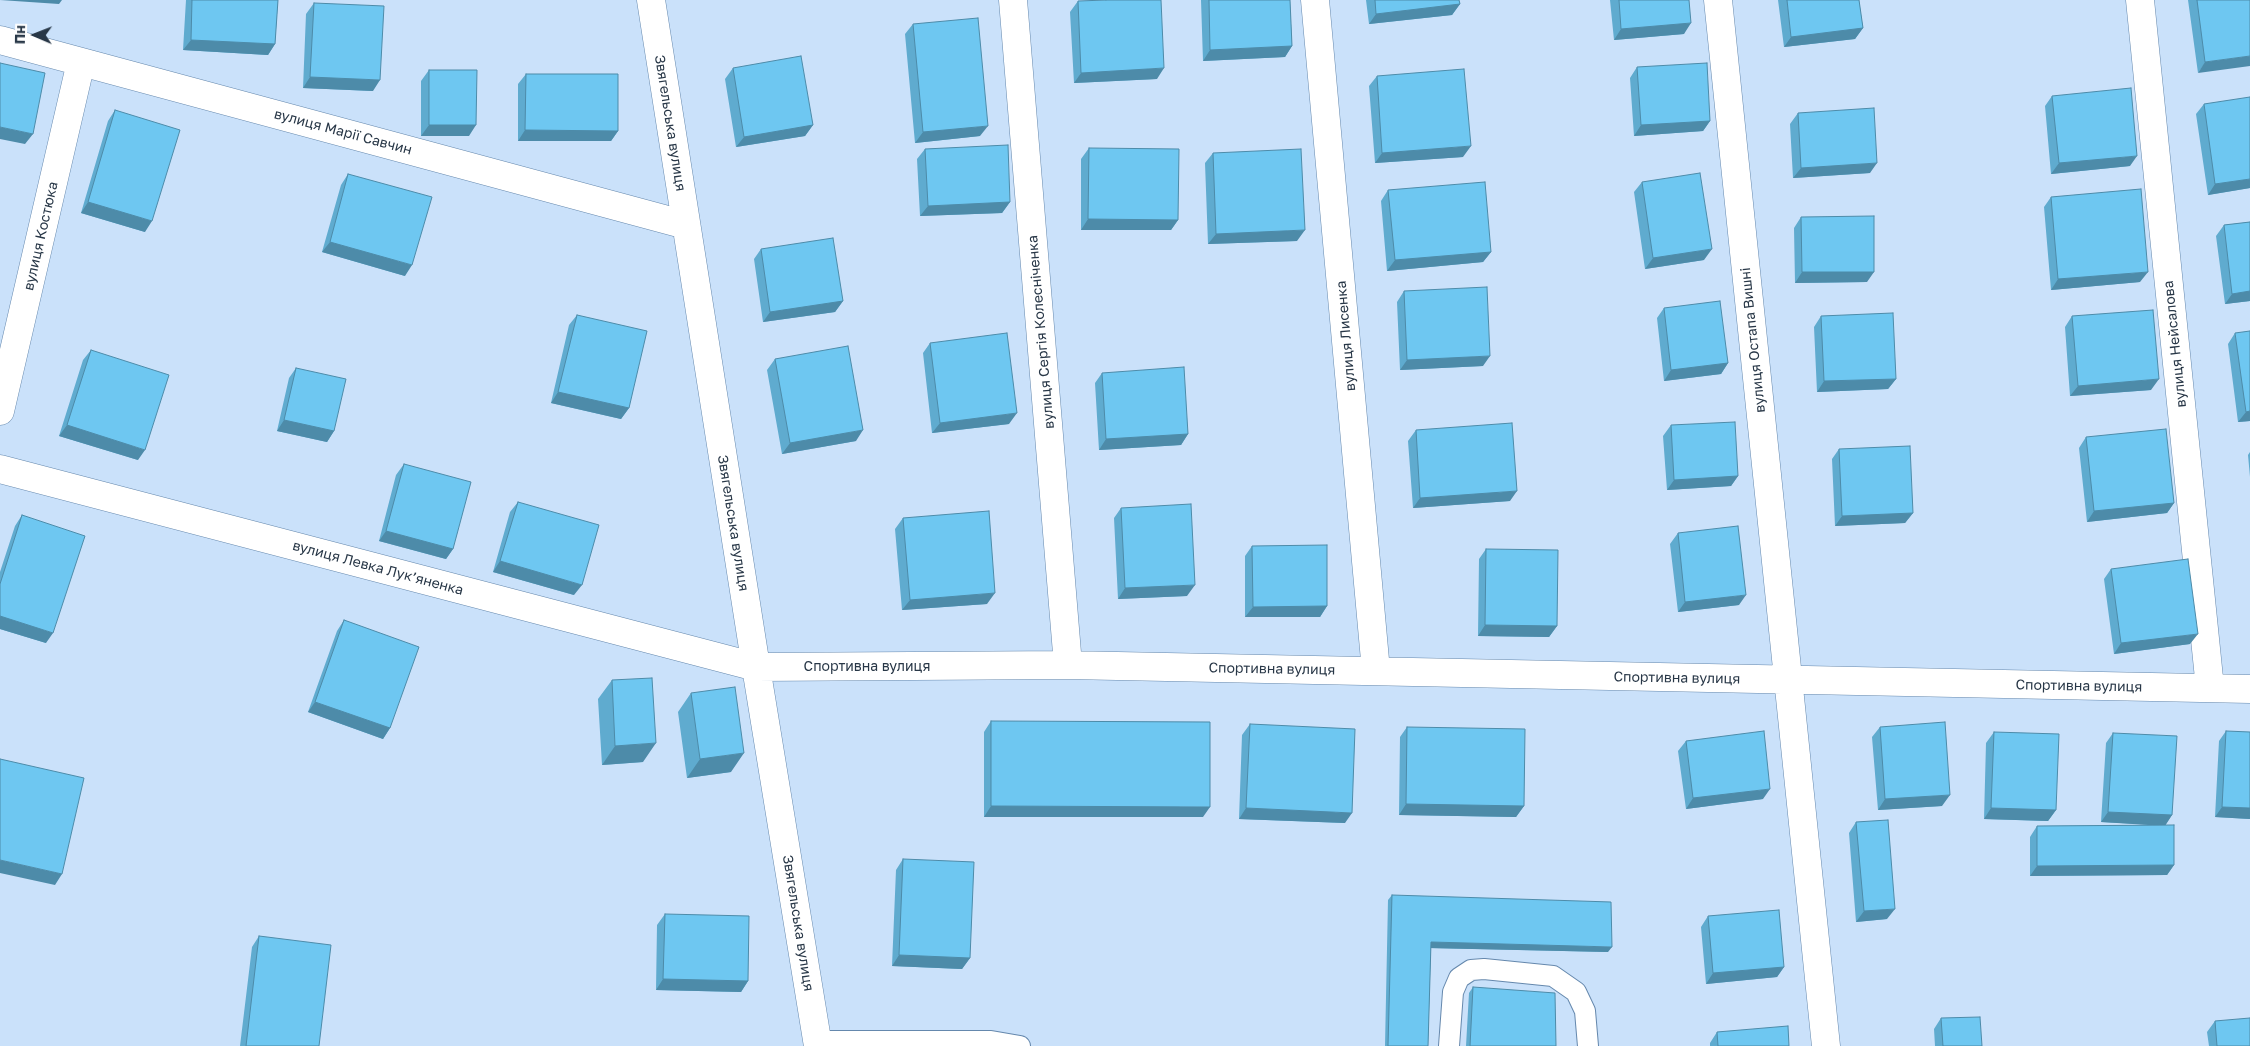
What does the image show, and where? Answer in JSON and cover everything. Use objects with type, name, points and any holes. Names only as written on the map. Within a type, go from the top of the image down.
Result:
[{"type":"street","name":"Звягельська вулиця","points":[[651,0],[756,667],[818,1043]]},
{"type":"street","name":"вулиця Сергія Колесніченка","points":[[1014,0],[1068,665]]},
{"type":"street","name":"вулиця Лисенка","points":[[1315,0],[1376,671]]},
{"type":"street","name":"вулиця Остапа Вишні","points":[[1718,0],[1788,680]]},
{"type":"street","name":"вулиця Нейсалова","points":[[2140,0],[2210,688]]},
{"type":"street","name":"вулиця Марії Савчин","points":[[0,40],[686,225]]},
{"type":"street","name":"вулиця Костюка","points":[[0,411],[81,62]]},
{"type":"street","name":"вулиця Левка Лукʼяненка","points":[[0,469],[756,667]]},
{"type":"street","name":"Спортивна вулиця","points":[[756,667],[1068,665],[2250,689]]},
{"type":"street","points":[[1788,680],[1826,1046]]},
{"type":"lane","points":[[1449,1046],[1452,992],[1459,978],[1471,970],[1484,969],[1553,976],[1576,992],[1585,1011],[1588,1046]]},
{"type":"lane","points":[[818,1043],[991,1041],[1020,1046]]},
{"type":"building","points":[[192,0],[278,0],[275,44],[191,40]]},
{"type":"building","points":[[1161,0],[1164,68],[1081,73],[1078,1]]},
{"type":"building","points":[[1209,0],[1290,0],[1292,46],[1210,50]]},
{"type":"building","points":[[1375,0],[1459,0],[1460,4],[1376,14]]},
{"type":"building","points":[[1619,0],[1689,0],[1691,23],[1621,29]]},
{"type":"building","points":[[1787,0],[1859,0],[1863,28],[1791,37]]},
{"type":"building","points":[[2197,0],[2250,0],[2250,56],[2205,62]]},
{"type":"building","points":[[314,3],[384,6],[380,80],[310,77]]},
{"type":"building","points":[[978,18],[988,126],[923,132],[913,24]]},
{"type":"building","points":[[801,56],[813,125],[744,137],[733,68]]},
{"type":"building","points":[[0,63],[45,73],[33,134],[0,127]]},
{"type":"building","points":[[1707,63],[1710,121],[1641,125],[1637,67]]},
{"type":"building","points":[[1464,69],[1471,146],[1382,153],[1377,76]]},
{"type":"building","points":[[429,70],[477,70],[476,125],[429,125]]},
{"type":"building","points":[[526,74],[618,74],[618,131],[525,130]]},
{"type":"building","points":[[2131,88],[2137,156],[2059,163],[2052,96]]},
{"type":"building","points":[[2250,97],[2250,179],[2215,184],[2204,104]]},
{"type":"building","points":[[1874,108],[1877,163],[1801,168],[1798,113]]},
{"type":"building","points":[[115,110],[180,130],[152,221],[88,202]]},
{"type":"building","points":[[1008,145],[1010,202],[928,206],[925,149]]},
{"type":"building","points":[[1089,148],[1179,149],[1178,220],[1088,219]]},
{"type":"building","points":[[1301,149],[1305,230],[1216,234],[1213,153]]},
{"type":"building","points":[[1700,173],[1712,249],[1653,258],[1642,182]]},
{"type":"building","points":[[348,174],[432,197],[412,265],[330,242]]},
{"type":"building","points":[[1485,182],[1491,252],[1395,260],[1388,190]]},
{"type":"building","points":[[2141,189],[2148,272],[2058,279],[2051,197]]},
{"type":"building","points":[[1874,216],[1874,272],[1802,272],[1801,217]]},
{"type":"building","points":[[2250,222],[2250,291],[2232,294],[2224,225]]},
{"type":"building","points":[[833,238],[843,301],[770,312],[761,249]]},
{"type":"building","points":[[1487,287],[1490,356],[1407,360],[1404,291]]},
{"type":"building","points":[[1720,301],[1728,363],[1671,370],[1664,308]]},
{"type":"building","points":[[2153,310],[2159,379],[2078,386],[2072,316]]},
{"type":"building","points":[[1893,313],[1896,379],[1824,381],[1821,316]]},
{"type":"building","points":[[577,315],[647,331],[629,408],[558,392]]},
{"type":"building","points":[[2250,331],[2250,411],[2246,412],[2235,333]]},
{"type":"building","points":[[1007,333],[1017,413],[940,423],[930,343]]},
{"type":"building","points":[[848,346],[863,430],[790,443],[775,359]]},
{"type":"building","points":[[91,350],[169,375],[145,450],[67,425]]},
{"type":"building","points":[[1184,367],[1188,434],[1106,439],[1102,373]]},
{"type":"building","points":[[296,368],[346,379],[334,431],[284,420]]},
{"type":"building","points":[[1735,422],[1738,476],[1674,480],[1671,425]]},
{"type":"building","points":[[1512,423],[1517,491],[1420,498],[1416,430]]},
{"type":"building","points":[[2166,429],[2174,503],[2094,511],[2086,437]]},
{"type":"building","points":[[1910,446],[1913,513],[1842,516],[1839,449]]},
{"type":"building","points":[[404,464],[471,482],[453,549],[386,531]]},
{"type":"building","points":[[518,502],[599,525],[582,585],[500,561]]},
{"type":"building","points":[[1191,504],[1195,585],[1125,588],[1121,508]]},
{"type":"building","points":[[989,511],[995,593],[910,600],[903,518]]},
{"type":"building","points":[[22,515],[85,536],[53,633],[0,616],[0,584]]},
{"type":"building","points":[[1738,526],[1746,595],[1685,602],[1678,533]]},
{"type":"building","points":[[1327,545],[1327,606],[1253,607],[1252,546]]},
{"type":"building","points":[[1486,549],[1558,550],[1557,626],[1485,625]]},
{"type":"building","points":[[2188,559],[2198,634],[2121,643],[2111,569]]},
{"type":"building","points":[[344,620],[419,647],[390,728],[315,702]]},
{"type":"building","points":[[652,678],[656,743],[615,746],[612,680]]},
{"type":"building","points":[[735,687],[744,753],[700,759],[691,693]]},
{"type":"building","points":[[991,721],[1210,722],[1210,807],[991,806]]},
{"type":"building","points":[[1945,722],[1950,795],[1885,799],[1880,727]]},
{"type":"building","points":[[1250,724],[1355,729],[1352,813],[1246,808]]},
{"type":"building","points":[[1407,727],[1525,729],[1524,806],[1406,804]]},
{"type":"building","points":[[1764,731],[1770,789],[1693,798],[1686,741]]},
{"type":"building","points":[[2226,731],[2250,732],[2250,808],[2222,807]]},
{"type":"building","points":[[1994,732],[2059,734],[2056,810],[1991,808]]},
{"type":"building","points":[[2113,733],[2177,736],[2172,815],[2108,812]]},
{"type":"building","points":[[0,759],[84,778],[62,874],[0,860]]},
{"type":"building","points":[[1888,820],[1895,909],[1864,911],[1856,822]]},
{"type":"building","points":[[2174,825],[2174,865],[2037,866],[2037,826]]},
{"type":"building","points":[[903,859],[974,862],[970,958],[899,955]]},
{"type":"building","points":[[1392,895],[1611,902],[1612,947],[1431,942],[1428,1046],[1388,1046]]},
{"type":"building","points":[[1779,910],[1784,967],[1713,973],[1708,916]]},
{"type":"building","points":[[665,914],[749,916],[748,981],[663,979]]},
{"type":"building","points":[[259,936],[331,945],[319,1046],[246,1046]]},
{"type":"building","points":[[1473,987],[1555,993],[1556,1046],[1470,1046]]},
{"type":"building","points":[[1980,1017],[1982,1046],[1943,1046],[1941,1018]]},
{"type":"building","points":[[2250,1018],[2250,1046],[2217,1046],[2215,1021]]},
{"type":"building","points":[[1788,1026],[1789,1046],[1718,1046],[1717,1032]]}]
